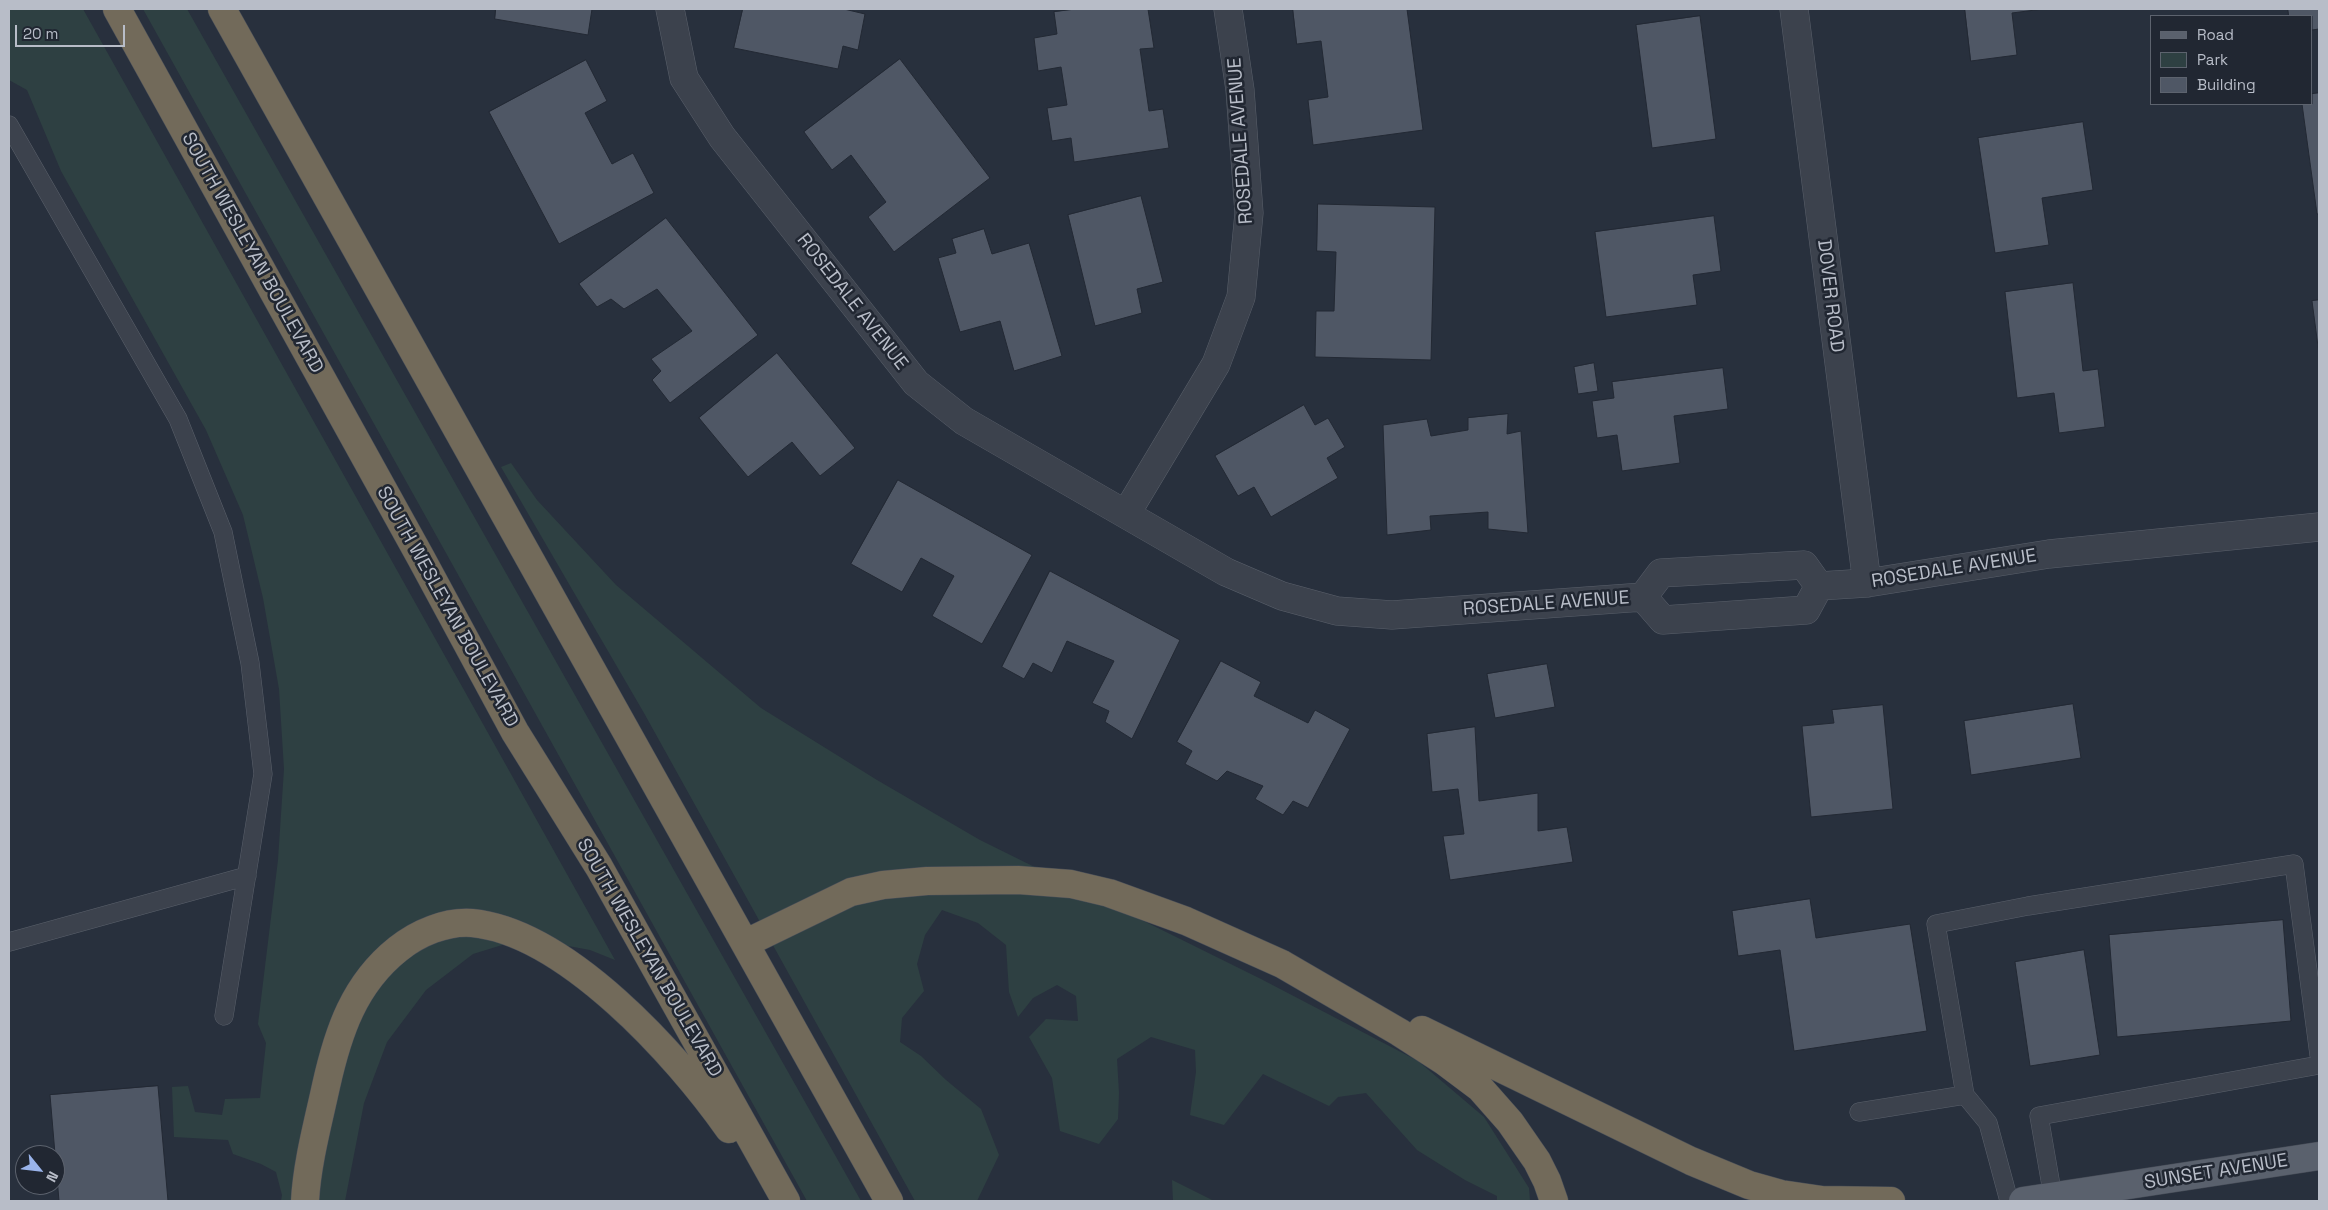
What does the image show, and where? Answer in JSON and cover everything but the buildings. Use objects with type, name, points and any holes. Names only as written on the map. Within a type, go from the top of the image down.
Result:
[{"type":"highway","name":"SOUTH WESLEYAN BOULEVARD","points":[[117,9],[421,558],[515,732],[600,866],[786,1201]]},
{"type":"highway","points":[[222,9],[746,942],[889,1201]]},
{"type":"highway","points":[[746,942],[824,904],[859,890],[883,885],[927,881],[1018,880],[1071,884],[1109,892],[1186,921],[1282,964],[1722,1175],[1781,1194],[1822,1200],[1892,1201]]},
{"type":"highway","points":[[305,1201],[311,1156],[334,1049],[354,999],[366,981],[386,959],[407,942],[438,927],[470,923],[495,927],[524,938],[553,952],[583,973],[678,1064],[708,1100],[778,1201]]},
{"type":"highway","points":[[1282,964],[1399,1032],[1480,1088],[1523,1138],[1547,1181],[1554,1201]]},
{"type":"main road","name":"SUNSET AVENUE","points":[[2023,1201],[2319,1156]]},
{"type":"street","name":"ROSEDALE AVENUE","points":[[670,9],[684,78],[722,137],[916,383],[964,422],[1226,572],[1282,596],[1337,611],[1392,615],[1643,598],[1663,620],[1806,610],[1819,586],[1866,583],[2049,554],[2319,527]]},
{"type":"street","name":"ROSEDALE AVENUE","points":[[1126,514],[1216,364],[1241,297],[1249,213],[1240,90],[1228,9]]},
{"type":"street","name":"DOVER ROAD","points":[[1794,9],[1866,583]]},
{"type":"street","points":[[1643,598],[1661,573],[1804,564],[1819,586]]},
{"type":"lane","points":[[9,125],[178,419],[223,532],[250,663],[263,774],[224,1016]]},
{"type":"lane","points":[[2009,1201],[1988,1123],[1965,1095],[1936,924],[2028,906],[2294,864],[2319,1054]]},
{"type":"lane","points":[[9,942],[247,876]]},
{"type":"lane","points":[[2053,1197],[2039,1116],[2319,1065]]},
{"type":"lane","points":[[1859,1112],[1965,1095]]},
{"type":"green space","points":[[9,9],[83,9],[615,960],[590,950],[525,938],[473,954],[426,990],[387,1042],[364,1103],[345,1201],[281,1201],[282,1195],[276,1172],[261,1164],[233,1154],[228,1140],[174,1137],[172,1087],[188,1086],[195,1112],[222,1115],[225,1099],[260,1098],[266,1043],[258,1024],[278,860],[284,769],[279,689],[263,598],[243,515],[206,430],[61,171],[27,90],[9,80]]},
{"type":"green space","points":[[143,9],[187,9],[861,1201],[807,1201]]},
{"type":"green space","points":[[511,463],[537,500],[616,585],[761,708],[877,780],[980,840],[1261,979],[1418,1061],[1484,1117],[1529,1188],[1530,1201],[1497,1201],[1497,1196],[1465,1180],[1417,1150],[1366,1093],[1338,1097],[1329,1106],[1263,1074],[1224,1125],[1190,1115],[1196,1072],[1195,1050],[1151,1037],[1117,1059],[1118,1119],[1099,1144],[1060,1131],[1052,1078],[1029,1037],[1046,1019],[1078,1021],[1076,996],[1057,985],[1033,998],[1018,1017],[1009,992],[1006,945],[978,923],[942,910],[925,935],[917,964],[924,991],[902,1018],[900,1042],[921,1056],[981,1109],[999,1155],[977,1201],[915,1201],[644,713],[501,467]]},
{"type":"green space","points":[[1172,1180],[1214,1201],[1173,1201]]}]
